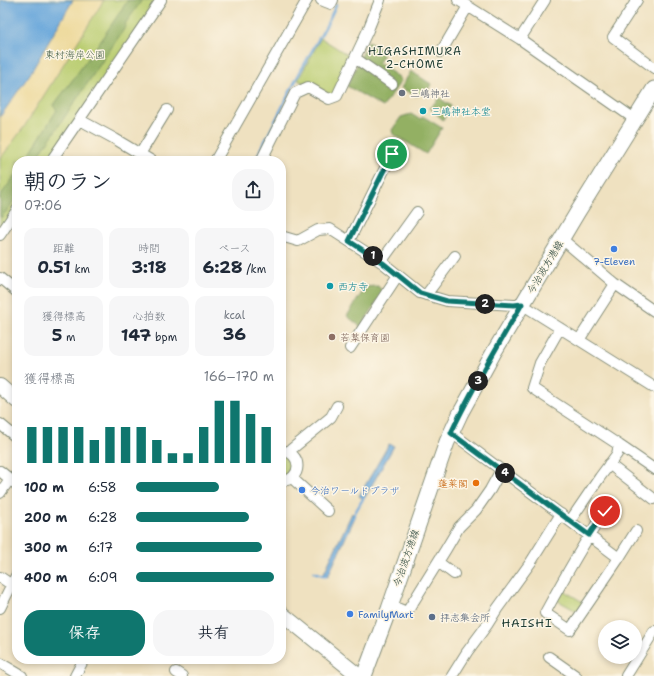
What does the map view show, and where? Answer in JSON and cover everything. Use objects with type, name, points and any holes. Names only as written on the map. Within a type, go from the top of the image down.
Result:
[{"type":"main road","name":"今治波方港線","points":[[364,676],[440,459],[451,433],[474,387],[522,304],[654,89]]},
{"type":"street","points":[[55,156],[161,0]]},
{"type":"street","points":[[218,156],[307,0]]},
{"type":"street","points":[[321,0],[331,4],[333,0]]},
{"type":"street","points":[[264,156],[295,93],[308,87],[329,99],[337,96],[368,30],[380,0]]},
{"type":"street","points":[[458,0],[520,39],[636,120]]},
{"type":"street","points":[[520,39],[545,0]]},
{"type":"street","points":[[637,0],[613,37],[654,68]]},
{"type":"street","points":[[441,52],[468,6]]},
{"type":"street","points":[[355,58],[392,84]]},
{"type":"street","points":[[140,154],[167,110]]},
{"type":"street","points":[[80,120],[143,156]]},
{"type":"street","points":[[349,241],[392,154]]},
{"type":"street","points":[[381,262],[417,212]]},
{"type":"street","points":[[0,235],[12,217]]},
{"type":"street","points":[[286,237],[298,241],[318,230],[330,229],[381,262],[420,293],[447,301],[514,305],[522,304],[654,387]]},
{"type":"street","points":[[562,239],[615,284],[654,311]]},
{"type":"street","points":[[426,295],[455,256]]},
{"type":"street","points":[[350,348],[398,275]]},
{"type":"street","points":[[0,278],[12,288]]},
{"type":"street","points":[[579,340],[615,284]]},
{"type":"street","points":[[560,328],[540,363],[532,388],[654,469]]},
{"type":"street","points":[[0,387],[12,397]]},
{"type":"street","points":[[286,450],[330,417],[337,406]]},
{"type":"street","points":[[0,424],[12,434]]},
{"type":"street","points":[[451,433],[619,558]]},
{"type":"street","points":[[570,521],[616,454],[619,445]]},
{"type":"street","points":[[286,451],[294,455],[297,462],[297,470],[292,478],[286,480]]},
{"type":"street","points":[[608,464],[654,499]]},
{"type":"street","points":[[390,605],[407,612],[459,527],[476,510],[490,490],[501,470]]},
{"type":"street","points":[[0,472],[12,481]]},
{"type":"street","points":[[292,478],[328,511]]},
{"type":"street","points":[[0,492],[12,483]]},
{"type":"street","points":[[605,511],[568,570],[545,613],[570,630],[636,531]]},
{"type":"street","points":[[452,676],[467,652],[531,562],[561,514]]},
{"type":"street","points":[[438,562],[454,574]]},
{"type":"street","points":[[0,577],[12,585],[0,608]]},
{"type":"street","points":[[286,617],[359,676]]},
{"type":"street","points":[[626,676],[654,632]]},
{"type":"street","points":[[549,657],[576,676]]},
{"type":"street","points":[[0,663],[22,676]]},
{"type":"street","points":[[75,676],[81,664]]},
{"type":"green space","name":"東村海岸公園","points":[[66,0],[158,0],[51,156],[12,156],[12,214],[0,232],[0,100]]},
{"type":"green space","points":[[128,0],[142,0],[38,156],[28,156],[57,110],[53,106],[92,53]]},
{"type":"green space","points":[[321,38],[351,57],[334,94],[328,96],[298,80]]},
{"type":"green space","points":[[368,42],[381,49],[383,56],[378,63],[399,77],[401,81],[383,107],[347,86]]},
{"type":"green space","points":[[411,71],[431,84],[428,90],[416,96],[401,88]]},
{"type":"green space","points":[[439,98],[451,106],[443,120],[430,108]]},
{"type":"green space","points":[[411,114],[419,119],[424,117],[442,128],[426,154],[393,134],[392,130],[401,117]]},
{"type":"green space","points":[[12,180],[12,203],[2,217],[0,217],[0,196]]},
{"type":"green space","points":[[378,286],[383,292],[361,327],[347,316],[363,291],[361,287]]},
{"type":"green space","points":[[286,456],[298,467],[286,477]]},
{"type":"green space","points":[[561,589],[586,604],[580,613],[555,599]]},
{"type":"sand","points":[[64,0],[104,0],[24,127],[0,159],[0,98]]},
{"type":"water","points":[[0,0],[73,0],[30,74],[0,117]]},
{"type":"water","points":[[389,444],[394,446],[364,499],[359,496]]},
{"type":"water","points":[[352,513],[355,517],[328,576],[324,573]]},
{"type":"waterway","points":[[258,156],[336,5]]},
{"type":"waterway","points":[[352,518],[364,497]]},
{"type":"waterway","points":[[314,572],[326,576],[327,572]]},
{"type":"place","name":"三嶋神社","points":[[402,93]]},
{"type":"place","name":"三嶋神社本堂","points":[[423,111]]},
{"type":"place","name":"7-Eleven","points":[[614,249]]},
{"type":"place","name":"西方寺","points":[[330,286]]},
{"type":"place","name":"若葉保育園","points":[[332,337]]},
{"type":"place","name":"蓬莱閣","points":[[476,483]]},
{"type":"place","name":"今治ワールドプラザ","points":[[302,490]]},
{"type":"place","name":"FamilyMart","points":[[350,614]]},
{"type":"place","name":"拝志集会所","points":[[432,617]]},
{"type":"district","name":"HIGASHIMURA 2-CHOME","points":[[415,57]]},
{"type":"district","name":"HAISHI","points":[[527,623]]},
{"type":"route","points":[[392,154],[349,241],[383,263],[420,293],[447,301],[514,305],[522,304],[474,387],[451,433],[589,535],[605,511]]}]
